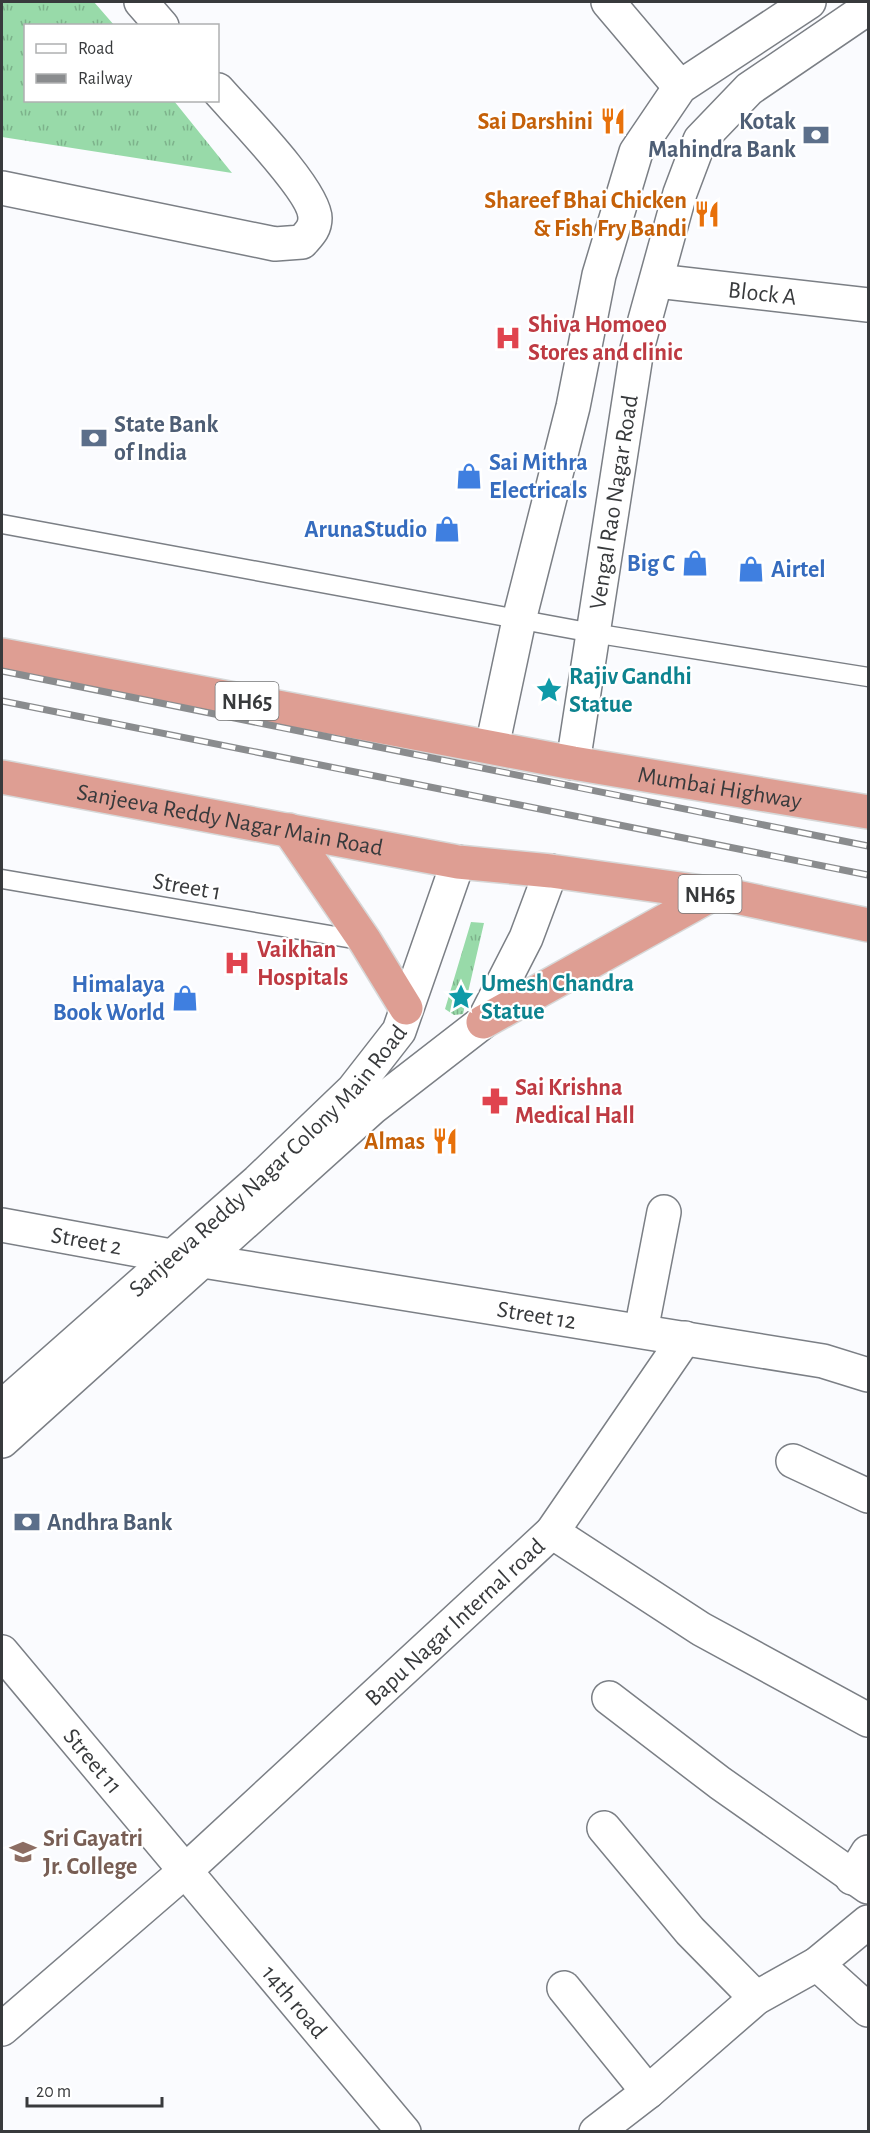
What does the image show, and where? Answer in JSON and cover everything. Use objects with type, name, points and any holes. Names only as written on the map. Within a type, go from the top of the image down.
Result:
[{"type":"highway","name":"NH65","points":[[2,655],[573,763]]},
{"type":"highway","name":"Mumbai Highway","points":[[573,763],[868,812]]},
{"type":"highway","name":"Sanjeeva Reddy Nagar Main Road","points":[[2,777],[459,862]]},
{"type":"highway","points":[[289,830],[365,941],[403,1018]]},
{"type":"highway","name":"NH65","points":[[459,862],[551,871],[711,895],[868,925]]},
{"type":"highway","points":[[483,1022],[711,895]]},
{"type":"street","points":[[141,2],[160,24]]},
{"type":"street","points":[[608,2],[680,87]]},
{"type":"street","points":[[492,747],[519,620],[573,407],[602,264],[636,152],[680,87],[809,2]]},
{"type":"street","name":"Vengal Rao Nagar Road","points":[[573,763],[637,349],[680,193],[700,140],[749,89],[868,8]]},
{"type":"street","points":[[2,188],[275,243],[302,242],[313,230],[315,216],[302,187],[219,91]]},
{"type":"street","name":"Block A","points":[[657,281],[868,305]]},
{"type":"street","name":"Sanjeeva Reddy Nagar Colony Main Road","points":[[2,1407],[258,1181],[353,1090],[403,1018],[459,862]]},
{"type":"street","points":[[483,1022],[526,938],[551,871]]},
{"type":"street","points":[[403,1018],[442,1053]]},
{"type":"street","name":"Sanjeeva Reddy Nagar Colony Main Road","points":[[2,1441],[372,1108],[483,1022]]},
{"type":"street","points":[[641,1331],[664,1212]]},
{"type":"street","name":"Street 2","points":[[2,1225],[171,1256]]},
{"type":"street","name":"Street 12","points":[[203,1261],[823,1361],[868,1375]]},
{"type":"street","name":"Bapu Nagar Internal road","points":[[2,2029],[185,1871],[552,1532],[685,1338]]},
{"type":"street","points":[[792,1461],[868,1496]]},
{"type":"street","points":[[552,1532],[701,1629],[868,1720]]},
{"type":"street","name":"Street 11","points":[[2,1652],[185,1871]]},
{"type":"street","points":[[609,1698],[720,1783],[863,1872]]},
{"type":"street","points":[[604,1828],[690,1931],[756,1998]]},
{"type":"street","name":"14th road","points":[[185,1871],[404,2132]]},
{"type":"street","points":[[596,2132],[648,2092],[756,1998],[817,1964],[868,1922]]},
{"type":"street","points":[[817,1964],[868,2010]]},
{"type":"street","points":[[564,1988],[648,2092]]},
{"type":"lane","points":[[2,525],[593,633],[868,677]]},
{"type":"lane","name":"Street 1","points":[[2,879],[365,941]]},
{"type":"green space","points":[[2,2],[94,2],[113,24],[24,24],[24,102],[175,102],[232,173],[2,137]]},
{"type":"green space","points":[[471,922],[484,923],[463,1014],[454,1015],[445,1009]]},
{"type":"railway","points":[[2,671],[868,846]]},
{"type":"railway","points":[[2,701],[868,875]]},
{"type":"place","name":"Sai Darshini","points":[[613,121]]},
{"type":"place","name":"Kotak Mahindra Bank","points":[[816,135]]},
{"type":"place","name":"Shareef Bhai Chicken & Fish Fry Bandi","points":[[707,214]]},
{"type":"place","name":"Shiva Homoeo Stores and clinic","points":[[508,338]]},
{"type":"place","name":"State Bank of India","points":[[94,438]]},
{"type":"place","name":"Sai Mithra Electricals","points":[[469,476]]},
{"type":"place","name":"ArunaStudio","points":[[447,529]]},
{"type":"place","name":"Big C","points":[[695,563]]},
{"type":"place","name":"Airtel","points":[[751,569]]},
{"type":"place","name":"Rajiv Gandhi Statue","points":[[549,690]]},
{"type":"place","name":"Vaikhan Hospitals","points":[[237,963]]},
{"type":"place","name":"Umesh Chandra Statue","points":[[461,997]]},
{"type":"place","name":"Himalaya Book World","points":[[185,998]]},
{"type":"place","name":"Sai Krishna Medical Hall","points":[[495,1101]]},
{"type":"place","name":"Almas","points":[[445,1141]]},
{"type":"place","name":"Andhra Bank","points":[[27,1522]]},
{"type":"place","name":"Sri Gayatri Jr. College","points":[[23,1852]]}]
